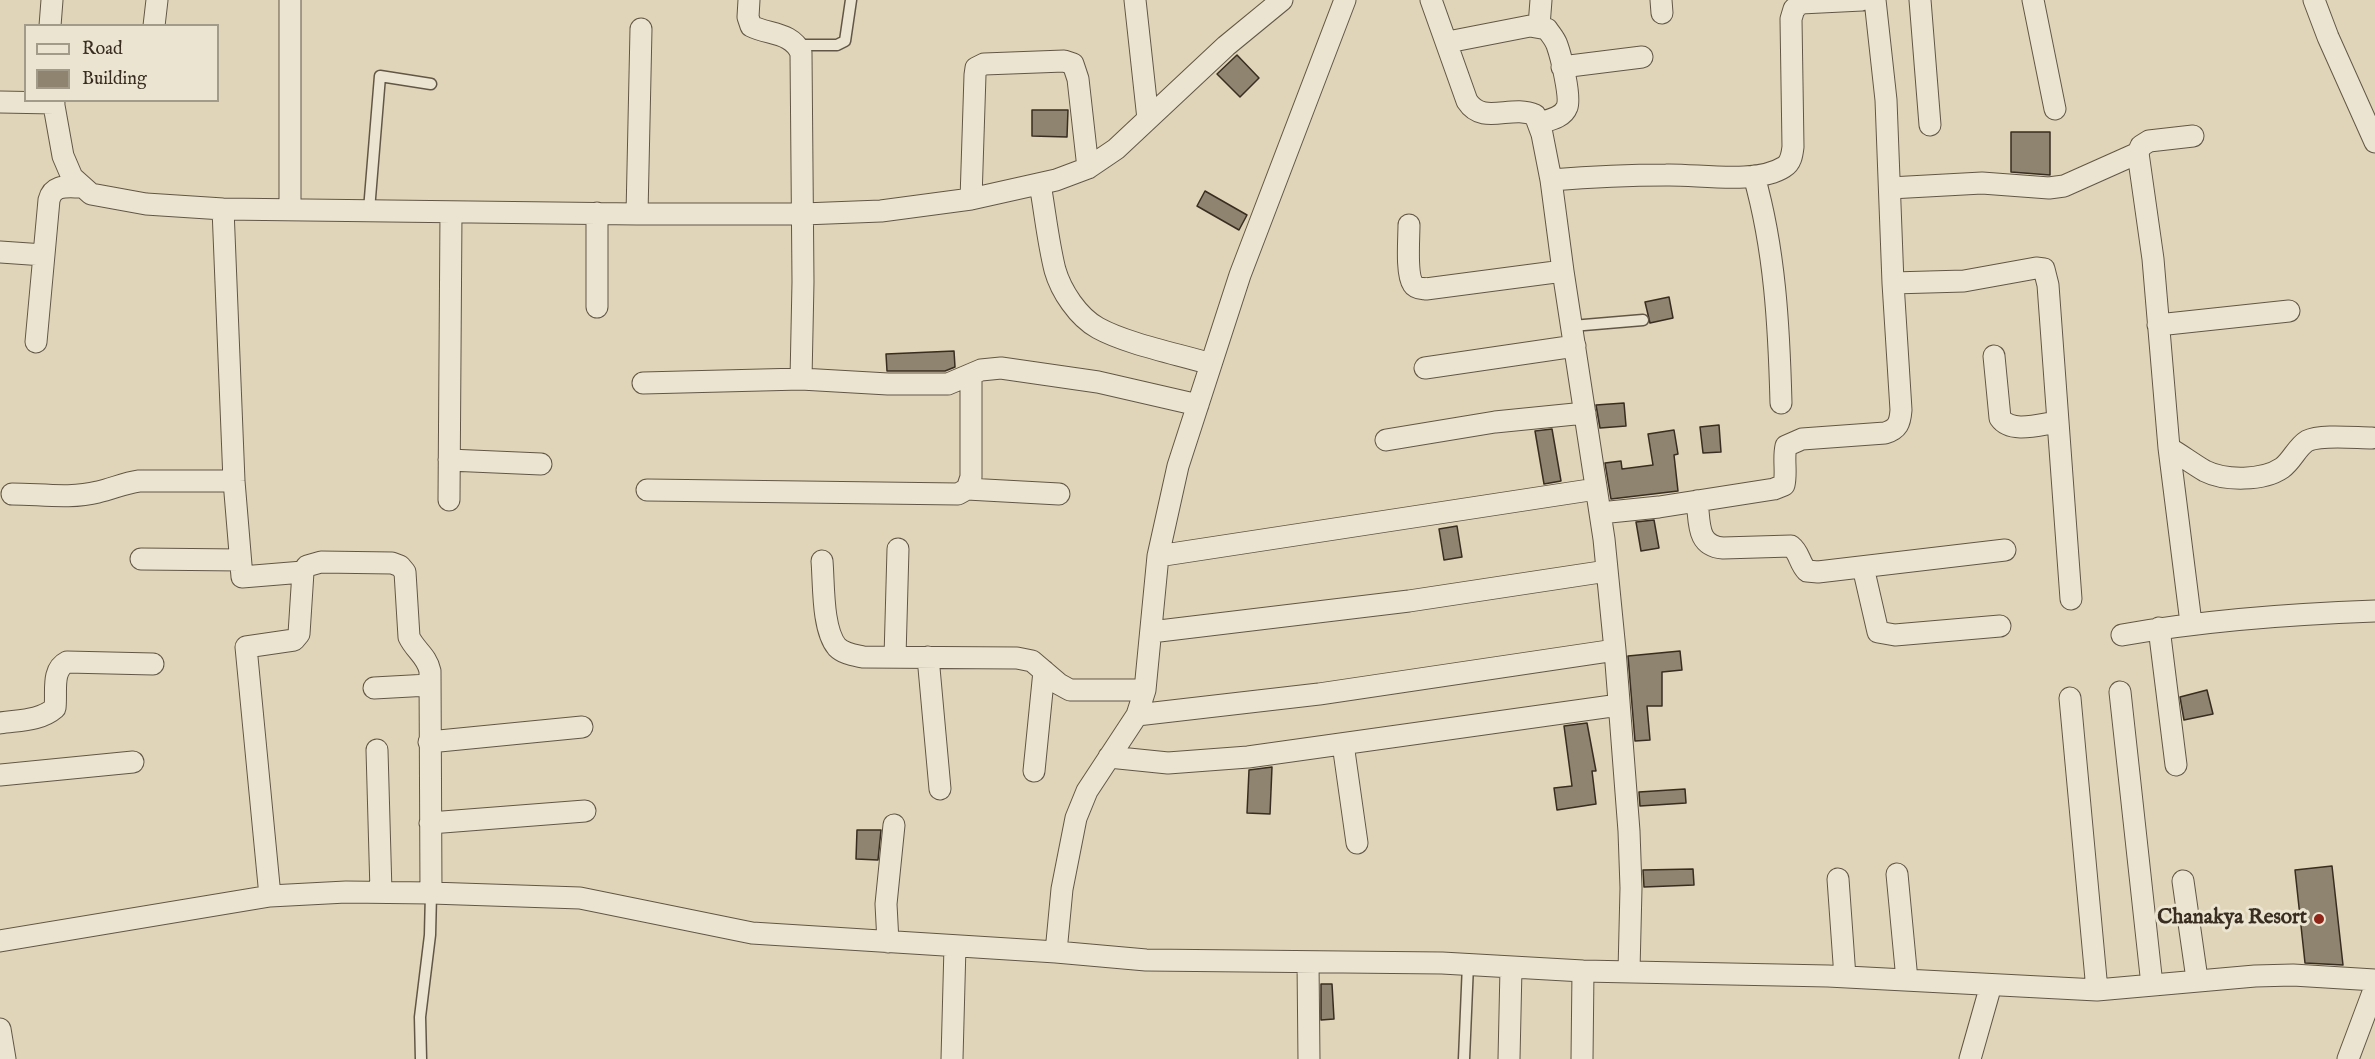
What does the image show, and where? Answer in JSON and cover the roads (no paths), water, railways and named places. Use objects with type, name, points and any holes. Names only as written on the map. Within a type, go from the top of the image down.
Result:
[{"type":"street","points":[[50,24],[52,0]]},
{"type":"street","points":[[154,24],[157,0]]},
{"type":"street","points":[[290,0],[290,210]]},
{"type":"street","points":[[749,0],[748,17],[751,26],[791,39],[801,53],[800,153],[803,214],[801,379]]},
{"type":"street","points":[[1135,0],[1148,119]]},
{"type":"street","points":[[0,102],[53,102],[63,156],[72,177],[91,194],[134,203],[223,209],[451,212],[803,214],[881,211],[971,199],[1040,184],[1088,168],[1116,149],[1226,46],[1282,0]]},
{"type":"street","points":[[1056,952],[1062,890],[1076,818],[1087,791],[1137,715],[1145,690],[1158,556],[1178,466],[1240,275],[1345,0]]},
{"type":"street","points":[[1431,0],[1448,42],[1467,101],[1473,111],[1481,114],[1526,111],[1534,115],[1539,123],[1551,180],[1608,571],[1630,864],[1629,971]]},
{"type":"street","points":[[1539,26],[1541,0]]},
{"type":"street","points":[[1551,180],[1635,175],[1754,176],[1785,167],[1791,159],[1793,147],[1791,19],[1794,9],[1801,3],[1862,0]]},
{"type":"street","points":[[1600,513],[1774,489],[1784,485],[1786,476],[1784,453],[1786,446],[1794,441],[1885,433],[1894,430],[1900,423],[1886,100],[1875,0]]},
{"type":"street","points":[[1920,0],[1930,125]]},
{"type":"street","points":[[2033,0],[2055,109]]},
{"type":"street","points":[[2314,0],[2375,142]]},
{"type":"street","points":[[1448,42],[1530,26],[1547,29],[1559,49],[1568,99],[1567,108],[1555,119],[1539,123]]},
{"type":"street","points":[[638,214],[641,29]]},
{"type":"street","points":[[1562,67],[1642,57]]},
{"type":"street","points":[[971,199],[975,75],[976,68],[984,64],[1064,61],[1073,64],[1078,79],[1088,168]]},
{"type":"street","points":[[2191,623],[2169,448],[2153,259],[2138,153],[2141,146],[2149,141],[2193,136]]},
{"type":"street","points":[[1890,188],[1982,183],[2049,188],[2064,186],[2138,153]]},
{"type":"street","points":[[1754,176],[1766,220],[1770,251],[1779,336],[1781,403]]},
{"type":"street","points":[[1040,184],[1056,270],[1069,298],[1080,314],[1096,327],[1113,335],[1211,364]]},
{"type":"street","points":[[36,342],[51,193],[62,187],[81,187]]},
{"type":"street","points":[[223,209],[234,481],[242,577],[303,572]]},
{"type":"street","points":[[449,500],[451,212]]},
{"type":"street","points":[[597,213],[597,307]]},
{"type":"street","points":[[1409,225],[1410,275],[1412,284],[1417,288],[1426,289],[1563,271]]},
{"type":"street","points":[[0,252],[44,255]]},
{"type":"street","points":[[1893,283],[1955,282],[1985,279],[2036,268],[2044,269],[2048,285],[2071,599]]},
{"type":"street","points":[[2158,325],[2289,311]]},
{"type":"street","points":[[1425,368],[1574,336]]},
{"type":"street","points":[[1994,356],[2000,418],[2004,424],[2013,428],[2058,422]]},
{"type":"street","points":[[643,383],[801,379],[888,384],[948,384],[981,370],[1001,368],[1098,382],[1197,405]]},
{"type":"street","points":[[967,489],[971,477],[973,449],[971,375]]},
{"type":"street","points":[[1386,440],[1495,422],[1585,412]]},
{"type":"street","points":[[2169,448],[2206,471],[2219,475],[2248,477],[2280,470],[2289,463],[2306,442],[2315,438],[2372,438]]},
{"type":"street","points":[[449,460],[541,464]]},
{"type":"street","points":[[12,494],[82,494],[139,481],[234,481]]},
{"type":"street","points":[[647,490],[958,494],[967,489],[1059,494]]},
{"type":"street","points":[[1158,556],[1596,489]]},
{"type":"street","points":[[1697,501],[1702,534],[1706,543],[1713,547],[1791,546],[1797,551],[1802,566],[1807,571],[1818,572],[2004,550]]},
{"type":"street","points":[[894,657],[898,549]]},
{"type":"street","points":[[141,559],[240,560]]},
{"type":"street","points":[[822,561],[829,631],[838,648],[848,654],[863,657],[1017,658],[1032,661],[1059,684],[1070,690],[1145,690]]},
{"type":"street","points":[[270,896],[246,647],[294,640],[299,634],[303,572],[306,566],[321,562],[393,563],[400,566],[408,580],[409,638],[428,663],[431,892]]},
{"type":"street","points":[[1863,567],[1878,632],[1895,635],[2000,626]]},
{"type":"street","points":[[1151,633],[1409,602],[1608,571]]},
{"type":"street","points":[[2122,635],[2191,623],[2322,612],[2375,611]]},
{"type":"street","points":[[2159,628],[2176,765]]},
{"type":"street","points":[[1137,715],[1319,694],[1615,650]]},
{"type":"street","points":[[928,657],[940,789]]},
{"type":"street","points":[[0,723],[39,718],[55,708],[57,673],[61,665],[67,662],[153,664]]},
{"type":"street","points":[[1034,771],[1044,671]]},
{"type":"street","points":[[375,688],[429,685]]},
{"type":"street","points":[[2120,692],[2152,986]]},
{"type":"street","points":[[2070,698],[2097,990]]},
{"type":"street","points":[[1109,757],[1167,763],[1248,757],[1619,705]]},
{"type":"street","points":[[429,742],[582,727]]},
{"type":"street","points":[[1343,744],[1357,843]]},
{"type":"street","points":[[377,750],[381,892]]},
{"type":"street","points":[[0,775],[133,762]]},
{"type":"street","points":[[430,823],[585,811]]},
{"type":"street","points":[[888,942],[886,896],[894,825]]},
{"type":"street","points":[[1897,874],[1907,980]]},
{"type":"street","points":[[1838,879],[1845,976]]},
{"type":"street","points":[[2183,881],[2197,980]]},
{"type":"street","points":[[0,941],[270,896],[308,893],[431,892],[580,898],[752,933],[1056,952],[1146,960],[1468,964],[1583,971],[1845,976],[2097,990],[2197,980],[2293,975],[2375,980]]},
{"type":"street","points":[[952,1059],[955,946]]},
{"type":"street","points":[[1308,962],[1309,1059]]},
{"type":"street","points":[[1509,1059],[1511,968]]},
{"type":"street","points":[[1582,1059],[1583,971]]},
{"type":"street","points":[[1970,1059],[1991,985]]},
{"type":"street","points":[[2348,1059],[2375,987]]},
{"type":"street","points":[[0,1029],[5,1059]]},
{"type":"lane","points":[[797,45],[837,45],[845,41],[851,0]]},
{"type":"lane","points":[[369,210],[380,76],[431,84]]},
{"type":"lane","points":[[1574,336],[1643,321]]},
{"type":"lane","points":[[422,1059],[420,1017],[430,935],[431,892]]},
{"type":"lane","points":[[1464,1059],[1468,964]]},
{"type":"place","name":"Chanakya Resort","points":[[2319,919]]}]
